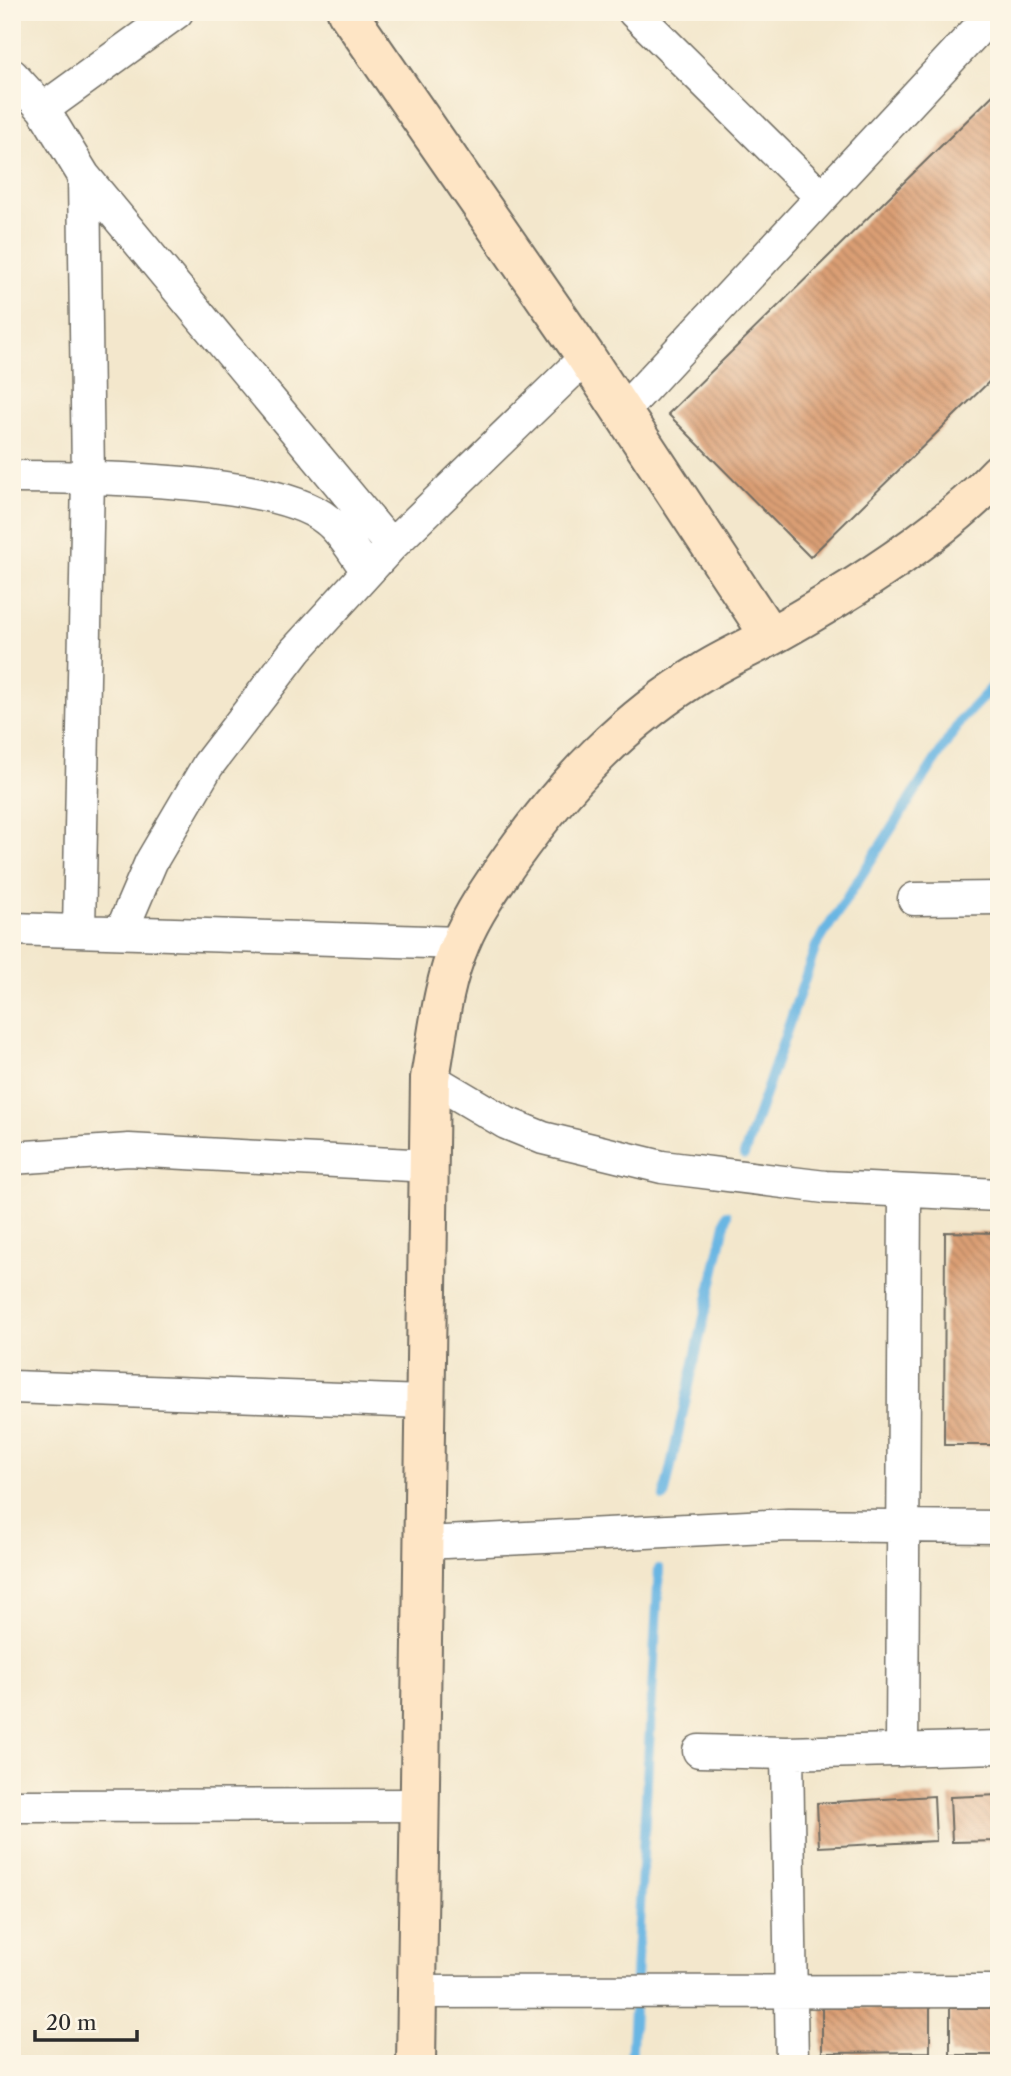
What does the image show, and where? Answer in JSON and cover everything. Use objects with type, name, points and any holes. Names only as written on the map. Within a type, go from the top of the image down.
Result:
[{"type":"main road","points":[[347,12],[586,357],[771,636]]},
{"type":"main road","points":[[416,2064],[425,1543],[423,1402],[430,1078],[444,994],[460,943],[511,859],[547,808],[588,761],[647,711],[705,671],[771,636],[903,553],[999,473]]},
{"type":"street","points":[[43,109],[177,12]]},
{"type":"street","points":[[634,12],[820,196]]},
{"type":"street","points":[[621,413],[994,12]]},
{"type":"street","points":[[12,75],[43,109],[84,176],[391,546]]},
{"type":"street","points":[[79,930],[88,477],[84,176]]},
{"type":"street","points":[[121,932],[151,863],[208,765],[296,650],[367,570],[586,357]]},
{"type":"street","points":[[12,477],[88,477],[247,490],[288,502],[327,520],[367,570]]},
{"type":"street","points":[[914,899],[999,898]]},
{"type":"street","points":[[12,929],[460,943]]},
{"type":"street","points":[[430,1078],[506,1123],[543,1138],[662,1167],[825,1187],[999,1195]]},
{"type":"street","points":[[12,1158],[129,1150],[430,1166]]},
{"type":"street","points":[[902,1750],[905,1191]]},
{"type":"street","points":[[12,1387],[423,1402]]},
{"type":"street","points":[[425,1543],[788,1525],[999,1527]]},
{"type":"street","points":[[699,1751],[787,1753],[999,1747]]},
{"type":"street","points":[[787,1753],[792,2064]]},
{"type":"street","points":[[12,1806],[419,1805]]},
{"type":"street","points":[[417,1992],[999,1991]]},
{"type":"building","points":[[999,89],[999,372],[810,557],[668,414]]},
{"type":"building","points":[[945,1232],[999,1233],[999,1445],[944,1445]]},
{"type":"building","points":[[999,1795],[999,1841],[952,1842],[950,1797]]},
{"type":"building","points":[[934,1796],[936,1841],[819,1847],[817,1803]]},
{"type":"building","points":[[930,2007],[930,2052],[822,2053],[822,2008]]},
{"type":"building","points":[[950,2008],[999,2008],[999,2055],[950,2055]]},
{"type":"waterway","points":[[744,1155],[816,946],[961,720],[999,680]]},
{"type":"waterway","points":[[664,1497],[727,1215]]},
{"type":"waterway","points":[[631,2064],[659,1569]]}]
